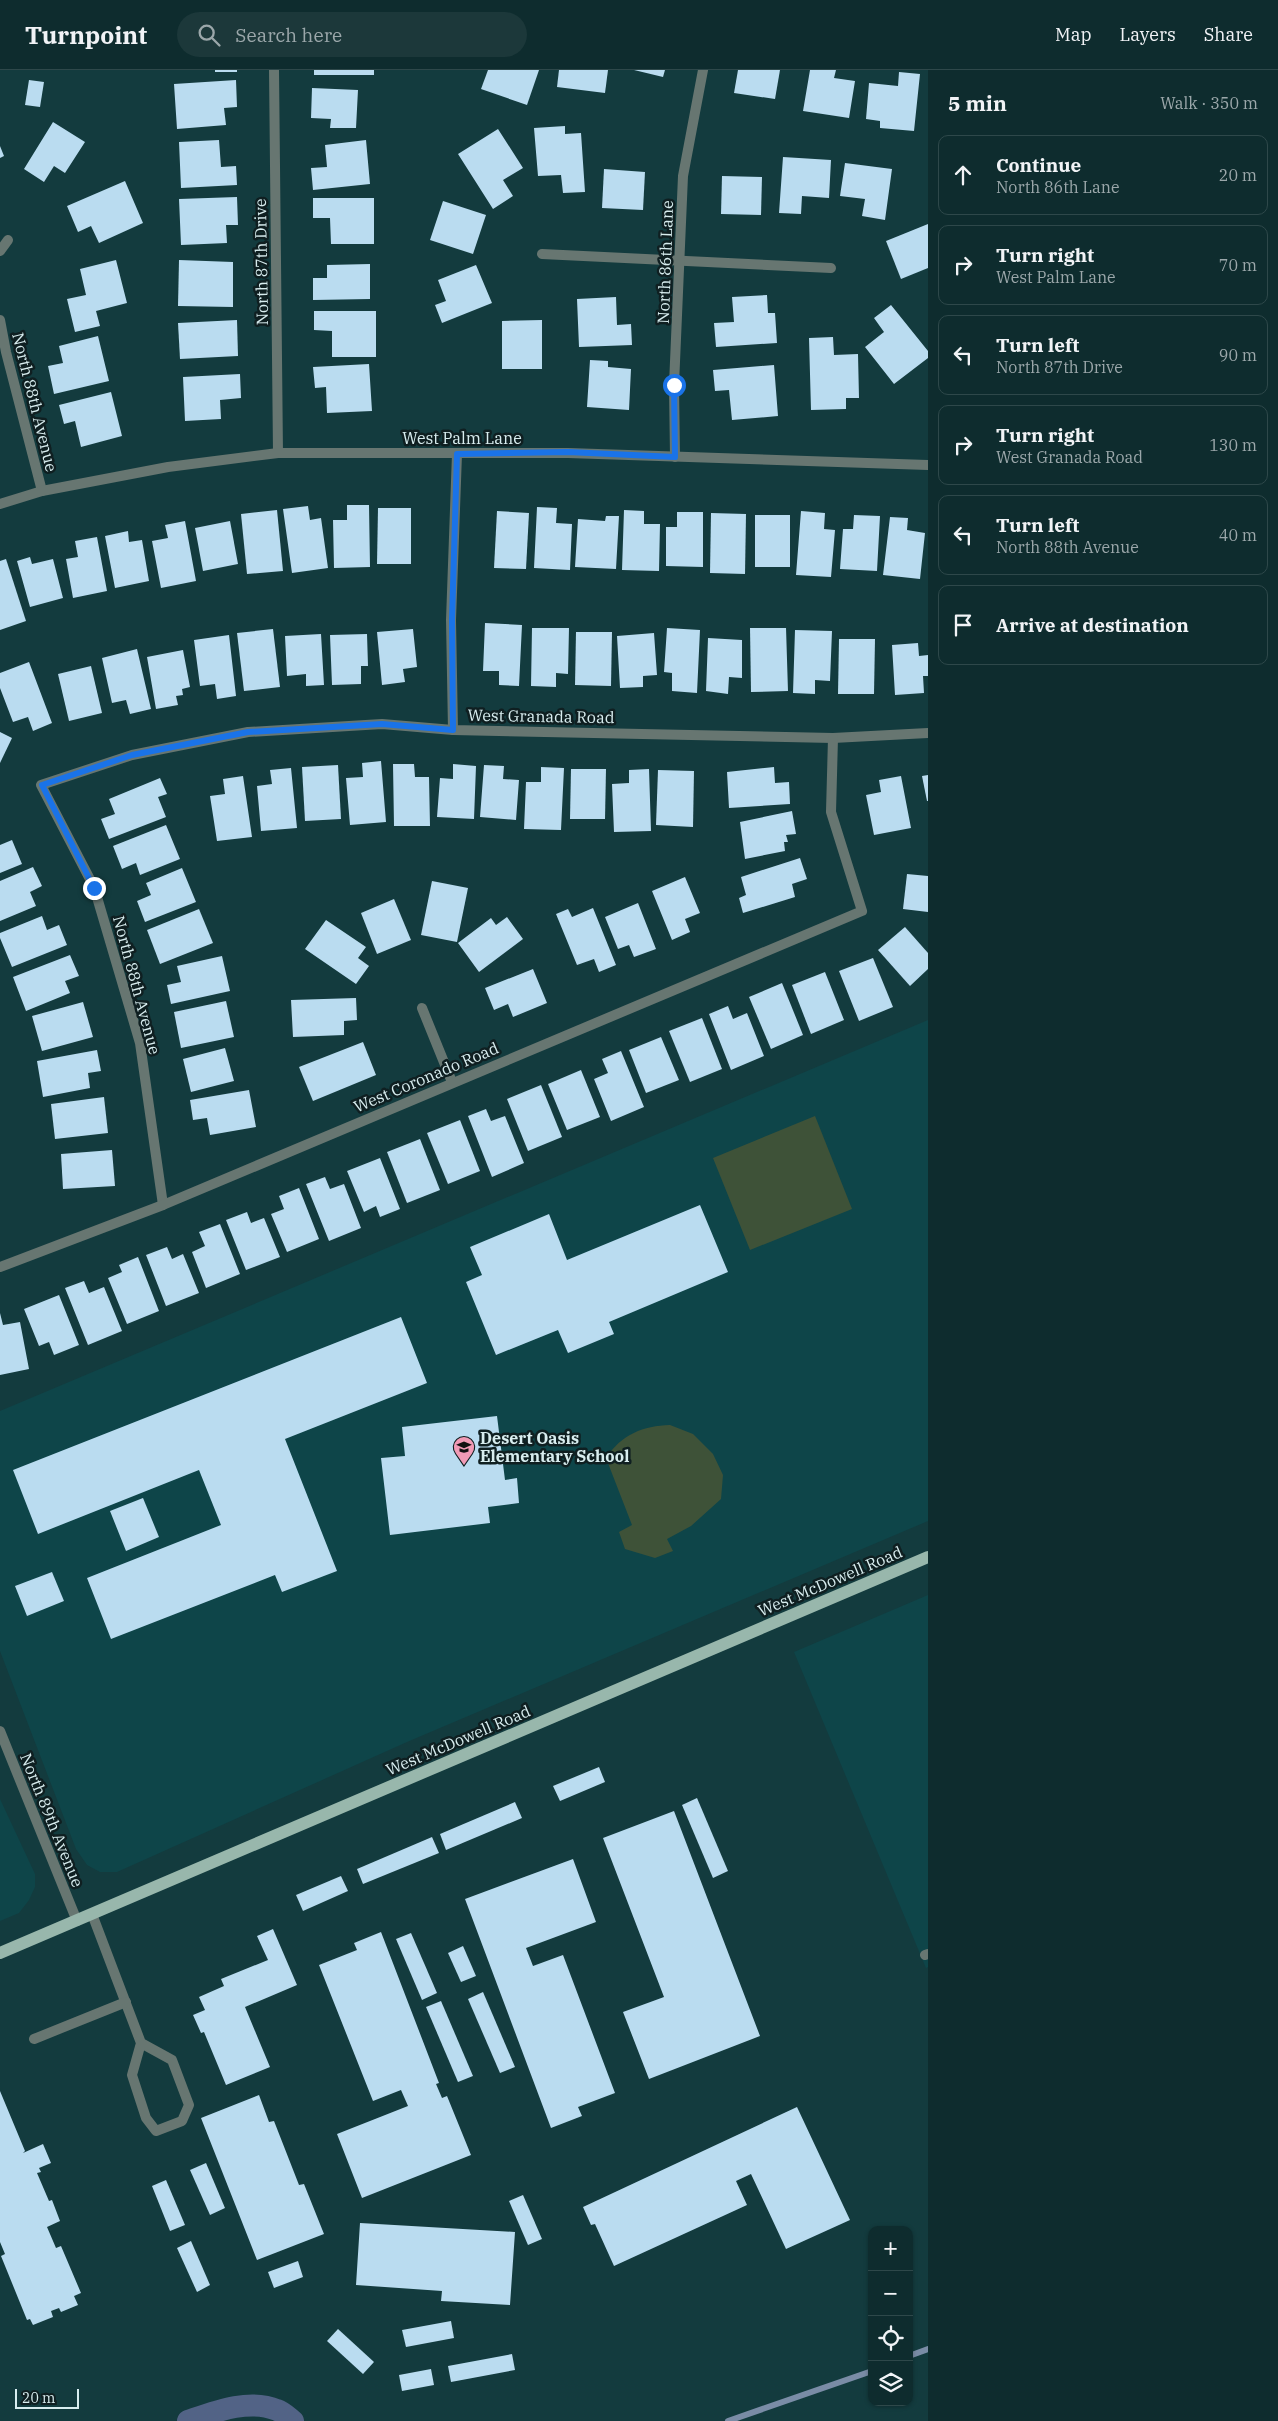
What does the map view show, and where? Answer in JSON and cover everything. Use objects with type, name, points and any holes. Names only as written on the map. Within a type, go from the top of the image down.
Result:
[{"type":"main road","name":"West McDowell Road","points":[[0,1953],[928,1557]]},
{"type":"street","name":"North 87th Drive","points":[[274,70],[278,453]]},
{"type":"street","name":"North 86th Lane","points":[[675,457],[674,385],[681,262],[683,176],[704,70]]},
{"type":"street","points":[[0,251],[8,240]]},
{"type":"street","points":[[542,254],[831,268]]},
{"type":"street","name":"North 88th Avenue","points":[[0,320],[6,352],[42,491]]},
{"type":"street","name":"West Palm Lane","points":[[0,504],[42,491],[168,467],[278,453],[457,454],[568,452],[928,466]]},
{"type":"street","points":[[453,730],[452,620],[457,454]]},
{"type":"street","name":"West Granada Road","points":[[42,785],[132,755],[248,732],[382,724],[453,730],[833,738],[928,733]]},
{"type":"street","name":"West Coronado Road","points":[[0,1266],[163,1204],[862,912],[832,812],[833,738]]},
{"type":"street","name":"North 88th Avenue","points":[[42,785],[94,888],[140,1043],[163,1204]]},
{"type":"street","points":[[422,1008],[452,1082]]},
{"type":"street","name":"North 89th Avenue","points":[[0,1731],[77,1921]]},
{"type":"street","points":[[92,1914],[141,2043],[132,2075],[146,2118],[156,2131],[182,2121],[189,2105],[172,2060],[141,2043]]},
{"type":"street","points":[[34,2039],[126,2002]]},
{"type":"shaded area","name":"Desert Oasis Elementary School","points":[[928,1020],[928,1521],[407,1742],[117,1872],[100,1872],[87,1865],[76,1849],[0,1651],[0,1411]]},
{"type":"shaded area","points":[[928,1595],[928,1967],[926,1968],[794,1652]]},
{"type":"shaded area","points":[[0,1799],[35,1874],[35,1887],[29,1900],[19,1913],[0,1921]]},
{"type":"green space","points":[[815,1116],[852,1209],[750,1250],[713,1158]]},
{"type":"green space","points":[[670,1425],[693,1434],[713,1454],[723,1475],[721,1499],[691,1526],[667,1539],[673,1551],[655,1558],[625,1549],[619,1532],[632,1525],[606,1458],[626,1437],[651,1427]]},
{"type":"building","points":[[215,70],[237,70],[237,72],[215,72]]},
{"type":"building","points":[[314,70],[374,70],[374,75],[314,75]]},
{"type":"building","points":[[488,70],[539,70],[527,105],[481,89]]},
{"type":"building","points":[[559,70],[608,70],[605,93],[557,87]]},
{"type":"building","points":[[634,70],[665,70],[663,77]]},
{"type":"building","points":[[738,70],[780,70],[775,99],[734,93]]},
{"type":"building","points":[[810,70],[836,70],[834,78],[855,81],[849,118],[803,111]]},
{"type":"building","points":[[899,72],[920,74],[914,131],[880,128],[880,121],[866,119],[869,83],[898,86]]},
{"type":"building","points":[[29,80],[44,82],[40,107],[25,105]]},
{"type":"building","points":[[236,80],[237,107],[224,108],[226,125],[177,129],[174,84]]},
{"type":"building","points":[[312,88],[358,90],[356,128],[330,128],[331,119],[311,118]]},
{"type":"building","points":[[53,122],[85,142],[65,173],[54,166],[44,182],[24,169]]},
{"type":"building","points":[[565,126],[565,134],[581,133],[585,192],[563,193],[561,175],[538,176],[534,128]]},
{"type":"building","points":[[498,129],[523,168],[503,180],[513,196],[493,209],[458,154]]},
{"type":"building","points":[[219,140],[221,167],[236,166],[237,185],[181,188],[179,142]]},
{"type":"building","points":[[366,140],[370,184],[313,190],[311,168],[327,167],[325,145]]},
{"type":"building","points":[[0,146],[4,156],[0,158]]},
{"type":"building","points":[[783,157],[831,160],[829,198],[802,196],[801,214],[779,213]]},
{"type":"building","points":[[845,163],[892,169],[885,220],[862,216],[865,199],[840,196]]},
{"type":"building","points":[[604,169],[645,172],[643,210],[602,208]]},
{"type":"building","points":[[722,176],[762,177],[761,215],[721,214]]},
{"type":"building","points":[[125,181],[143,223],[99,243],[91,226],[78,232],[67,206]]},
{"type":"building","points":[[237,197],[238,225],[226,225],[227,243],[181,245],[179,199]]},
{"type":"building","points":[[313,198],[374,198],[374,244],[331,244],[330,218],[313,218]]},
{"type":"building","points":[[443,201],[486,215],[473,254],[430,240]]},
{"type":"building","points":[[928,224],[928,268],[901,279],[886,241]]},
{"type":"building","points":[[116,260],[127,303],[96,311],[100,326],[75,332],[67,299],[86,295],[80,269]]},
{"type":"building","points":[[179,260],[233,262],[233,307],[178,306]]},
{"type":"building","points":[[370,264],[370,299],[313,300],[313,278],[327,278],[327,265]]},
{"type":"building","points":[[476,265],[492,303],[442,323],[435,305],[446,301],[438,280]]},
{"type":"building","points":[[767,295],[768,313],[775,313],[777,343],[716,347],[714,323],[734,322],[732,297]]},
{"type":"building","points":[[616,297],[617,325],[631,324],[632,345],[579,347],[577,299]]},
{"type":"building","points":[[891,305],[928,351],[928,358],[894,384],[865,347],[884,332],[874,318]]},
{"type":"building","points":[[314,311],[376,311],[376,357],[332,357],[332,331],[314,330]]},
{"type":"building","points":[[237,320],[238,356],[180,359],[178,323]]},
{"type":"building","points":[[542,320],[542,369],[502,369],[502,321]]},
{"type":"building","points":[[98,336],[109,381],[54,394],[48,366],[63,363],[59,346]]},
{"type":"building","points":[[833,337],[834,355],[858,354],[859,398],[846,398],[846,409],[811,410],[809,338]]},
{"type":"building","points":[[590,360],[608,361],[608,367],[631,369],[629,410],[587,407]]},
{"type":"building","points":[[369,364],[372,411],[327,413],[326,387],[315,388],[313,367]]},
{"type":"building","points":[[774,365],[778,416],[732,420],[729,390],[715,391],[713,370]]},
{"type":"building","points":[[240,374],[241,398],[220,400],[221,419],[185,421],[183,377]]},
{"type":"building","points":[[111,392],[122,436],[81,447],[75,421],[64,424],[59,405]]},
{"type":"building","points":[[347,505],[369,505],[370,567],[334,568],[333,520],[347,520]]},
{"type":"building","points":[[308,506],[310,520],[321,518],[328,568],[292,573],[283,509]]},
{"type":"building","points":[[537,507],[557,508],[556,523],[572,524],[570,570],[534,568]]},
{"type":"building","points":[[378,508],[411,508],[411,564],[377,564]]},
{"type":"building","points":[[277,510],[283,571],[247,574],[241,514]]},
{"type":"building","points":[[624,510],[644,511],[644,524],[660,524],[659,571],[622,570]]},
{"type":"building","points":[[497,511],[529,513],[526,569],[494,568]]},
{"type":"building","points":[[801,511],[825,513],[824,529],[835,530],[831,577],[796,575]]},
{"type":"building","points":[[677,512],[703,512],[703,567],[666,566],[666,527],[677,527]]},
{"type":"building","points":[[711,513],[746,514],[745,574],[710,573]]},
{"type":"building","points":[[755,515],[790,515],[790,567],[755,567]]},
{"type":"building","points":[[854,515],[880,516],[877,571],[840,569],[843,529],[853,529]]},
{"type":"building","points":[[606,516],[619,516],[616,569],[575,567],[578,519],[605,521]]},
{"type":"building","points":[[890,517],[908,518],[907,530],[925,533],[920,579],[883,575]]},
{"type":"building","points":[[185,521],[196,581],[161,588],[152,541],[168,538],[165,525]]},
{"type":"building","points":[[230,521],[238,564],[203,571],[195,528]]},
{"type":"building","points":[[128,531],[129,542],[142,540],[149,581],[115,588],[105,536]]},
{"type":"building","points":[[97,537],[107,591],[73,598],[66,559],[78,557],[75,541]]},
{"type":"building","points":[[30,557],[32,564],[53,559],[63,598],[30,607],[17,561]]},
{"type":"building","points":[[6,559],[26,621],[0,630],[0,561]]},
{"type":"building","points":[[485,623],[522,625],[519,686],[499,685],[499,671],[483,671]]},
{"type":"building","points":[[532,628],[569,628],[568,674],[556,673],[556,687],[531,686]]},
{"type":"building","points":[[667,628],[700,630],[697,693],[672,691],[672,673],[664,672]]},
{"type":"building","points":[[750,628],[786,628],[788,691],[751,692]]},
{"type":"building","points":[[273,629],[280,687],[244,691],[237,633]]},
{"type":"building","points":[[413,629],[417,667],[403,669],[405,682],[382,685],[377,632]]},
{"type":"building","points":[[795,630],[832,631],[830,681],[815,680],[815,694],[793,693]]},
{"type":"building","points":[[576,632],[612,632],[611,686],[575,685]]},
{"type":"building","points":[[654,633],[657,675],[643,676],[643,687],[620,688],[617,636]]},
{"type":"building","points":[[321,634],[324,685],[306,686],[306,674],[287,676],[285,636]]},
{"type":"building","points":[[367,634],[368,666],[361,666],[361,684],[332,685],[330,635]]},
{"type":"building","points":[[229,635],[236,696],[217,699],[215,684],[200,686],[194,640]]},
{"type":"building","points":[[708,638],[742,640],[742,678],[729,677],[728,694],[706,691]]},
{"type":"building","points":[[839,639],[875,639],[874,694],[838,694]]},
{"type":"building","points":[[918,643],[919,656],[928,655],[928,676],[923,676],[924,693],[895,695],[892,645]]},
{"type":"building","points":[[137,649],[151,709],[130,714],[126,700],[112,703],[102,658]]},
{"type":"building","points":[[183,650],[190,687],[182,689],[183,695],[176,696],[178,705],[156,709],[147,657]]},
{"type":"building","points":[[29,662],[52,723],[33,731],[28,717],[13,722],[0,688],[0,673]]},
{"type":"building","points":[[91,666],[102,713],[69,721],[58,674]]},
{"type":"building","points":[[0,732],[12,738],[0,763]]},
{"type":"building","points":[[381,761],[386,822],[350,825],[346,778],[363,777],[362,763]]},
{"type":"building","points":[[393,764],[414,764],[415,777],[429,777],[430,826],[394,826]]},
{"type":"building","points":[[453,764],[476,766],[474,819],[437,817],[440,778],[453,779]]},
{"type":"building","points":[[338,765],[341,819],[305,821],[302,767]]},
{"type":"building","points":[[484,765],[504,766],[503,779],[519,780],[516,820],[480,817]]},
{"type":"building","points":[[541,767],[564,768],[561,830],[524,829],[526,782],[541,782]]},
{"type":"building","points":[[774,767],[775,783],[789,782],[790,804],[729,808],[727,772]]},
{"type":"building","points":[[291,768],[297,828],[261,831],[257,786],[272,784],[270,770]]},
{"type":"building","points":[[571,769],[606,769],[605,819],[570,819]]},
{"type":"building","points":[[649,769],[651,831],[614,832],[612,784],[629,783],[629,770]]},
{"type":"building","points":[[658,770],[694,771],[693,827],[656,825]]},
{"type":"building","points":[[928,775],[928,801],[927,801],[922,776]]},
{"type":"building","points":[[243,776],[252,837],[217,841],[210,796],[225,794],[223,779]]},
{"type":"building","points":[[901,776],[911,828],[874,835],[866,795],[881,792],[879,780]]},
{"type":"building","points":[[160,778],[167,794],[158,797],[166,817],[109,839],[101,819],[115,814],[109,799]]},
{"type":"building","points":[[792,811],[796,834],[786,835],[788,842],[784,842],[785,851],[745,859],[740,822]]},
{"type":"building","points":[[166,825],[180,859],[140,875],[136,863],[122,869],[113,846]]},
{"type":"building","points":[[12,840],[22,864],[0,873],[0,845]]},
{"type":"building","points":[[800,858],[807,879],[792,884],[795,897],[743,913],[739,898],[746,895],[741,877]]},
{"type":"building","points":[[33,867],[42,886],[30,892],[36,906],[0,921],[0,881]]},
{"type":"building","points":[[182,868],[196,902],[145,922],[137,901],[151,895],[146,883]]},
{"type":"building","points":[[907,874],[928,876],[928,912],[903,909]]},
{"type":"building","points":[[685,877],[700,913],[685,919],[690,932],[672,940],[652,891]]},
{"type":"building","points":[[432,881],[468,888],[457,942],[421,935]]},
{"type":"building","points":[[394,899],[411,940],[377,954],[361,913]]},
{"type":"building","points":[[638,903],[656,949],[634,957],[629,945],[618,949],[605,917]]},
{"type":"building","points":[[593,908],[616,965],[599,972],[594,959],[577,965],[556,914],[568,909],[572,917]]},
{"type":"building","points":[[199,909],[213,943],[160,964],[147,930]]},
{"type":"building","points":[[42,916],[47,930],[59,925],[67,945],[12,967],[0,938],[0,933]]},
{"type":"building","points":[[507,917],[523,939],[479,972],[458,943],[491,918],[496,925]]},
{"type":"building","points":[[326,920],[366,947],[358,958],[369,966],[356,984],[305,949]]},
{"type":"building","points":[[905,927],[928,953],[928,969],[910,986],[878,950]]},
{"type":"building","points":[[70,955],[79,976],[65,981],[70,993],[26,1011],[13,977]]},
{"type":"building","points":[[222,956],[230,991],[171,1004],[167,985],[181,982],[177,966]]},
{"type":"building","points":[[873,958],[893,1007],[859,1021],[839,971]]},
{"type":"building","points":[[533,969],[547,1003],[513,1017],[508,1004],[494,1010],[485,988]]},
{"type":"building","points":[[825,972],[844,1020],[811,1034],[792,985]]},
{"type":"building","points":[[782,983],[803,1035],[771,1049],[749,997]]},
{"type":"building","points":[[356,998],[357,1020],[344,1021],[344,1035],[293,1037],[291,1000]]},
{"type":"building","points":[[226,1001],[234,1037],[181,1048],[174,1012]]},
{"type":"building","points":[[83,1002],[93,1037],[42,1051],[32,1016]]},
{"type":"building","points":[[728,1006],[733,1019],[747,1013],[764,1056],[731,1070],[709,1014]]},
{"type":"building","points":[[702,1018],[722,1069],[690,1082],[669,1031]]},
{"type":"building","points":[[661,1037],[679,1080],[646,1093],[629,1050]]},
{"type":"building","points":[[363,1042],[376,1075],[313,1101],[299,1067]]},
{"type":"building","points":[[225,1048],[234,1081],[191,1092],[183,1059]]},
{"type":"building","points":[[97,1050],[101,1071],[88,1073],[90,1088],[43,1097],[37,1061]]},
{"type":"building","points":[[621,1051],[644,1107],[611,1121],[594,1079],[608,1073],[602,1059]]},
{"type":"building","points":[[581,1070],[600,1117],[567,1130],[548,1084]]},
{"type":"building","points":[[541,1085],[562,1137],[528,1151],[507,1099]]},
{"type":"building","points":[[249,1090],[256,1127],[210,1135],[207,1118],[193,1120],[190,1100]]},
{"type":"building","points":[[104,1097],[108,1133],[55,1139],[51,1104]]},
{"type":"building","points":[[486,1109],[491,1121],[505,1116],[524,1163],[492,1177],[468,1116]]},
{"type":"building","points":[[460,1120],[480,1171],[448,1184],[427,1133]]},
{"type":"building","points":[[420,1139],[440,1190],[407,1203],[387,1152]]},
{"type":"building","points":[[112,1150],[115,1186],[63,1189],[61,1154]]},
{"type":"building","points":[[380,1158],[400,1209],[380,1217],[376,1206],[364,1212],[347,1171]]},
{"type":"building","points":[[325,1177],[330,1189],[344,1184],[361,1228],[329,1241],[306,1184]]},
{"type":"building","points":[[299,1188],[319,1239],[287,1252],[271,1214],[284,1209],[279,1196]]},
{"type":"building","points":[[700,1205],[728,1272],[609,1322],[614,1334],[568,1353],[558,1330],[496,1355],[466,1282],[482,1275],[470,1247],[549,1214],[567,1260]]},
{"type":"building","points":[[247,1212],[251,1223],[264,1218],[280,1257],[246,1270],[226,1220]]},
{"type":"building","points":[[220,1224],[240,1274],[206,1288],[192,1252],[205,1246],[199,1232]]},
{"type":"building","points":[[167,1247],[172,1259],[183,1254],[199,1293],[166,1306],[146,1255]]},
{"type":"building","points":[[138,1257],[159,1311],[127,1324],[108,1278],[122,1272],[119,1265]]},
{"type":"building","points":[[84,1281],[89,1293],[104,1287],[122,1331],[88,1345],[65,1288]]},
{"type":"building","points":[[59,1295],[79,1345],[54,1355],[49,1342],[39,1346],[24,1309]]},
{"type":"building","points":[[0,1313],[3,1325],[20,1322],[29,1369],[0,1375]]},
{"type":"building","points":[[401,1317],[427,1383],[285,1439],[337,1571],[282,1592],[275,1575],[111,1639],[87,1578],[221,1525],[199,1470],[38,1534],[13,1470]]},
{"type":"building","points":[[497,1416],[505,1480],[517,1478],[519,1503],[488,1507],[490,1523],[390,1535],[381,1458],[405,1456],[402,1427]]},
{"type":"building","points":[[143,1498],[159,1537],[126,1551],[110,1511]]},
{"type":"building","points":[[52,1572],[64,1601],[27,1616],[15,1586]]},
{"type":"building","points":[[599,1767],[605,1782],[560,1801],[553,1786]]},
{"type":"building","points":[[697,1798],[728,1871],[713,1878],[682,1805]]},
{"type":"building","points":[[515,1802],[522,1818],[446,1850],[440,1834]]},
{"type":"building","points":[[674,1811],[760,2036],[649,2079],[623,2012],[664,1997],[603,1838]]},
{"type":"building","points":[[432,1837],[439,1853],[363,1884],[357,1869]]},
{"type":"building","points":[[573,1859],[596,1922],[526,1948],[533,1966],[563,1955],[615,2093],[578,2107],[582,2116],[551,2128],[465,1899]]},
{"type":"building","points":[[341,1876],[348,1891],[303,1911],[296,1895]]},
{"type":"building","points":[[273,1929],[297,1985],[245,2007],[270,2067],[226,2085],[204,2032],[201,2033],[193,2015],[205,2010],[199,1997],[224,1986],[221,1979],[268,1960],[257,1936]]},
{"type":"building","points":[[381,1932],[439,2083],[436,2084],[442,2098],[447,2096],[471,2155],[362,2198],[337,2134],[408,2106],[401,2090],[373,2101],[319,1965],[357,1950],[354,1943]]},
{"type":"building","points":[[411,1933],[437,1993],[422,2000],[396,1939]]},
{"type":"building","points":[[463,1946],[476,1976],[461,1982],[448,1953]]},
{"type":"building","points":[[483,1992],[515,2067],[500,2073],[468,1999]]},
{"type":"building","points":[[441,2001],[473,2076],[458,2082],[426,2007]]},
{"type":"building","points":[[0,2091],[25,2151],[23,2153],[43,2144],[51,2163],[39,2168],[41,2172],[37,2173],[49,2201],[52,2200],[60,2221],[47,2227],[56,2248],[61,2246],[81,2293],[74,2296],[78,2305],[61,2312],[59,2308],[51,2311],[53,2317],[33,2325],[30,2319],[27,2320],[1,2256],[5,2254],[0,2242]]},
{"type":"building","points":[[259,2095],[269,2122],[274,2121],[299,2185],[304,2184],[324,2234],[257,2260],[201,2118]]},
{"type":"building","points":[[797,2107],[850,2220],[786,2249],[751,2174],[736,2181],[747,2205],[614,2266],[595,2224],[591,2225],[583,2207]]},
{"type":"building","points":[[206,2163],[225,2208],[210,2215],[190,2170]]},
{"type":"building","points":[[166,2180],[185,2225],[170,2231],[152,2186]]},
{"type":"building","points":[[523,2195],[542,2239],[528,2245],[509,2201]]},
{"type":"building","points":[[360,2223],[515,2232],[510,2305],[441,2301],[442,2291],[356,2285]]},
{"type":"building","points":[[191,2241],[210,2285],[197,2292],[177,2248]]},
{"type":"building","points":[[298,2261],[303,2277],[274,2288],[268,2272]]},
{"type":"building","points":[[451,2321],[454,2338],[406,2347],[402,2330]]},
{"type":"building","points":[[338,2329],[374,2362],[363,2374],[327,2341]]},
{"type":"building","points":[[512,2354],[515,2370],[451,2382],[448,2366]]},
{"type":"building","points":[[431,2369],[434,2385],[402,2391],[399,2375]]},
{"type":"waterway","points":[[913,2355],[928,2349]]},
{"type":"waterway","points":[[728,2421],[868,2372]]},
{"type":"waterway","points":[[188,2421],[232,2408],[255,2405],[279,2411],[293,2421]]},
{"type":"place","name":"Desert Oasis Elementary School","points":[[464,1466]]},
{"type":"route","points":[[94,888],[42,785],[132,755],[248,732],[382,724],[453,730],[452,620],[457,454],[568,452],[675,457],[674,385]]}]
